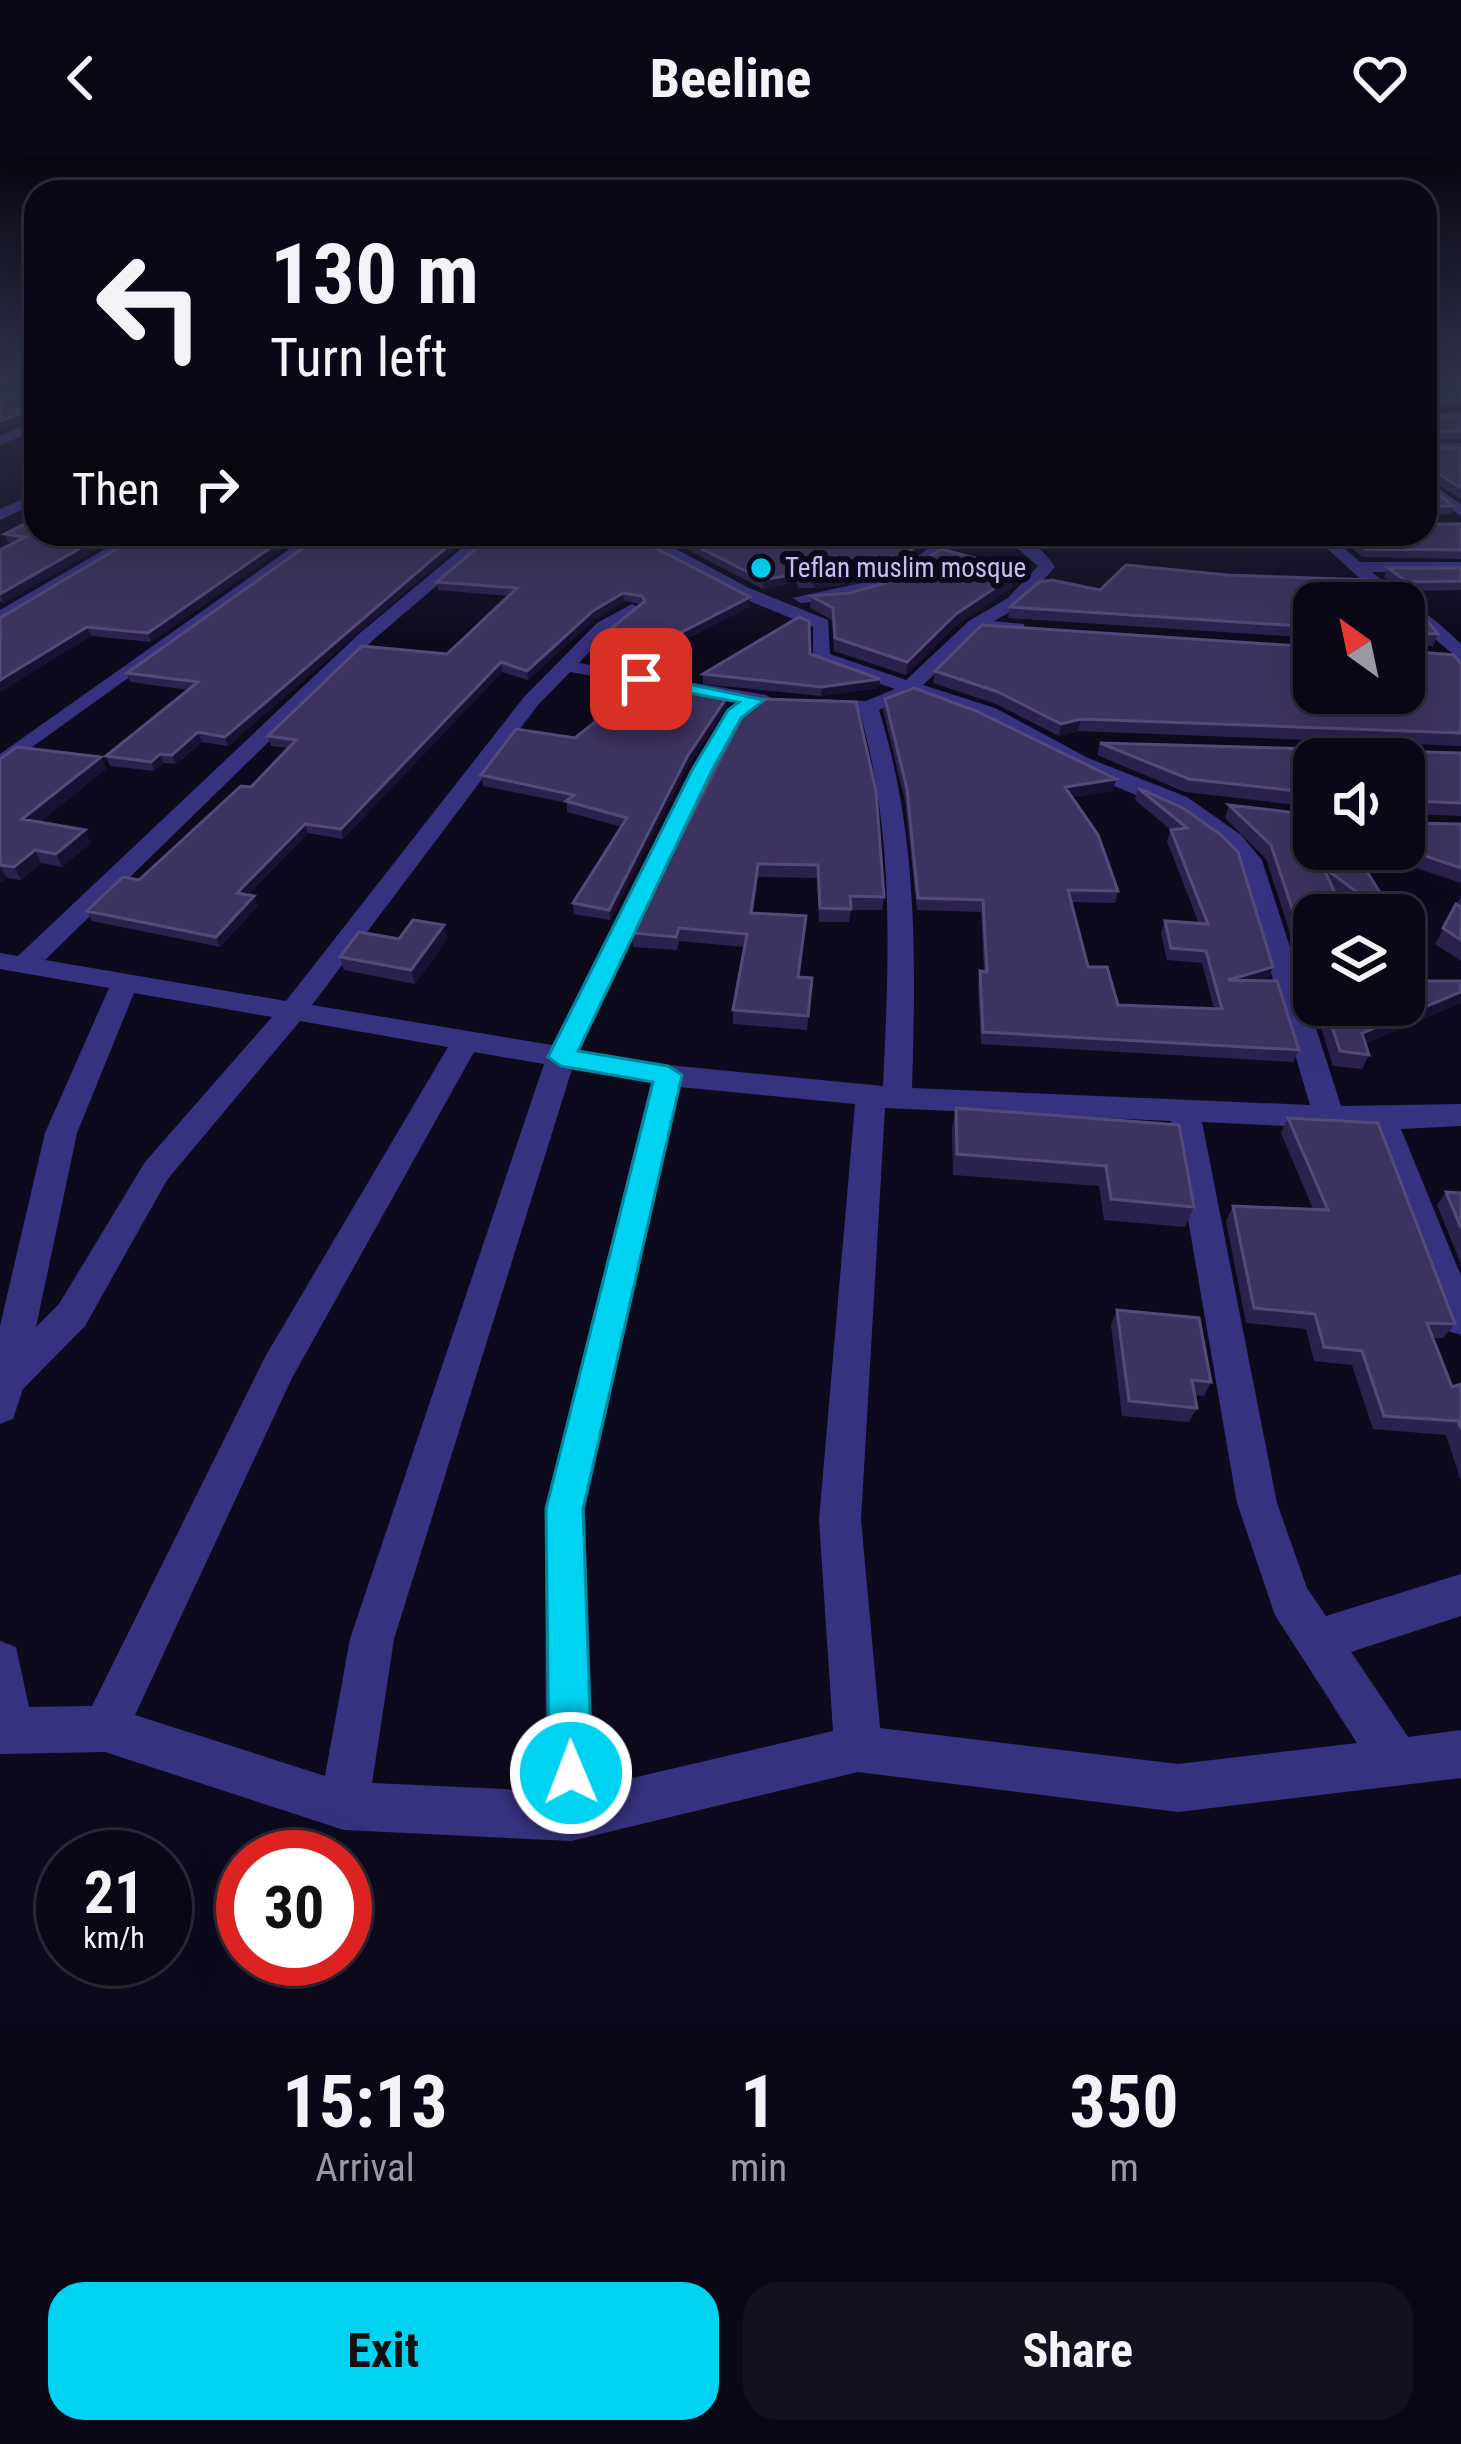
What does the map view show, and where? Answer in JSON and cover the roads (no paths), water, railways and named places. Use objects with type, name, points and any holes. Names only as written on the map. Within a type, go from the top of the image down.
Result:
[{"type":"street","points":[[0,616],[121,546]]},
{"type":"street","points":[[0,764],[304,546]]},
{"type":"street","points":[[12,963],[366,637],[475,546]]},
{"type":"street","points":[[657,546],[743,592],[822,624],[820,657],[988,712],[1094,769],[1182,802],[1230,834],[1250,860],[1328,1113]]},
{"type":"street","points":[[743,592],[752,589],[789,599],[819,597],[897,580],[930,561],[937,546]]},
{"type":"street","points":[[566,665],[754,700],[868,707],[909,688],[974,626],[1014,602],[1046,566],[1042,558],[1021,546]]},
{"type":"street","points":[[1332,546],[1373,582]]},
{"type":"street","points":[[1356,567],[1461,567]]},
{"type":"street","points":[[3,1394],[72,1316],[156,1171],[293,1011],[531,701],[603,627],[632,609]]},
{"type":"street","points":[[1425,617],[1461,656]]},
{"type":"street","points":[[974,626],[1036,629]]},
{"type":"street","points":[[1425,655],[1461,656]]},
{"type":"street","points":[[344,1806],[372,1639],[561,1057],[702,770],[734,714],[754,700]]},
{"type":"street","points":[[858,1749],[840,1520],[904,884],[887,760],[868,707]]},
{"type":"street","points":[[1056,748],[1102,743]]},
{"type":"street","points":[[1182,802],[1226,806]]},
{"type":"street","points":[[12,963],[668,1075],[884,1096],[1382,1119],[1461,1114]]},
{"type":"street","points":[[3,1394],[61,1133],[125,982]]},
{"type":"street","points":[[105,1729],[278,1368],[466,1041]]},
{"type":"street","points":[[572,1817],[565,1509],[668,1075]]},
{"type":"street","points":[[1184,1110],[1258,1502],[1290,1600],[1397,1764]]},
{"type":"street","points":[[1382,1119],[1461,1320]]},
{"type":"street","points":[[1314,1642],[1461,1594]]},
{"type":"street","points":[[0,1664],[5,1729],[105,1729],[344,1806],[572,1817],[858,1749],[1178,1788],[1461,1754]]},
{"type":"place","name":"Teflan muslim mosque","points":[[761,568]]}]
